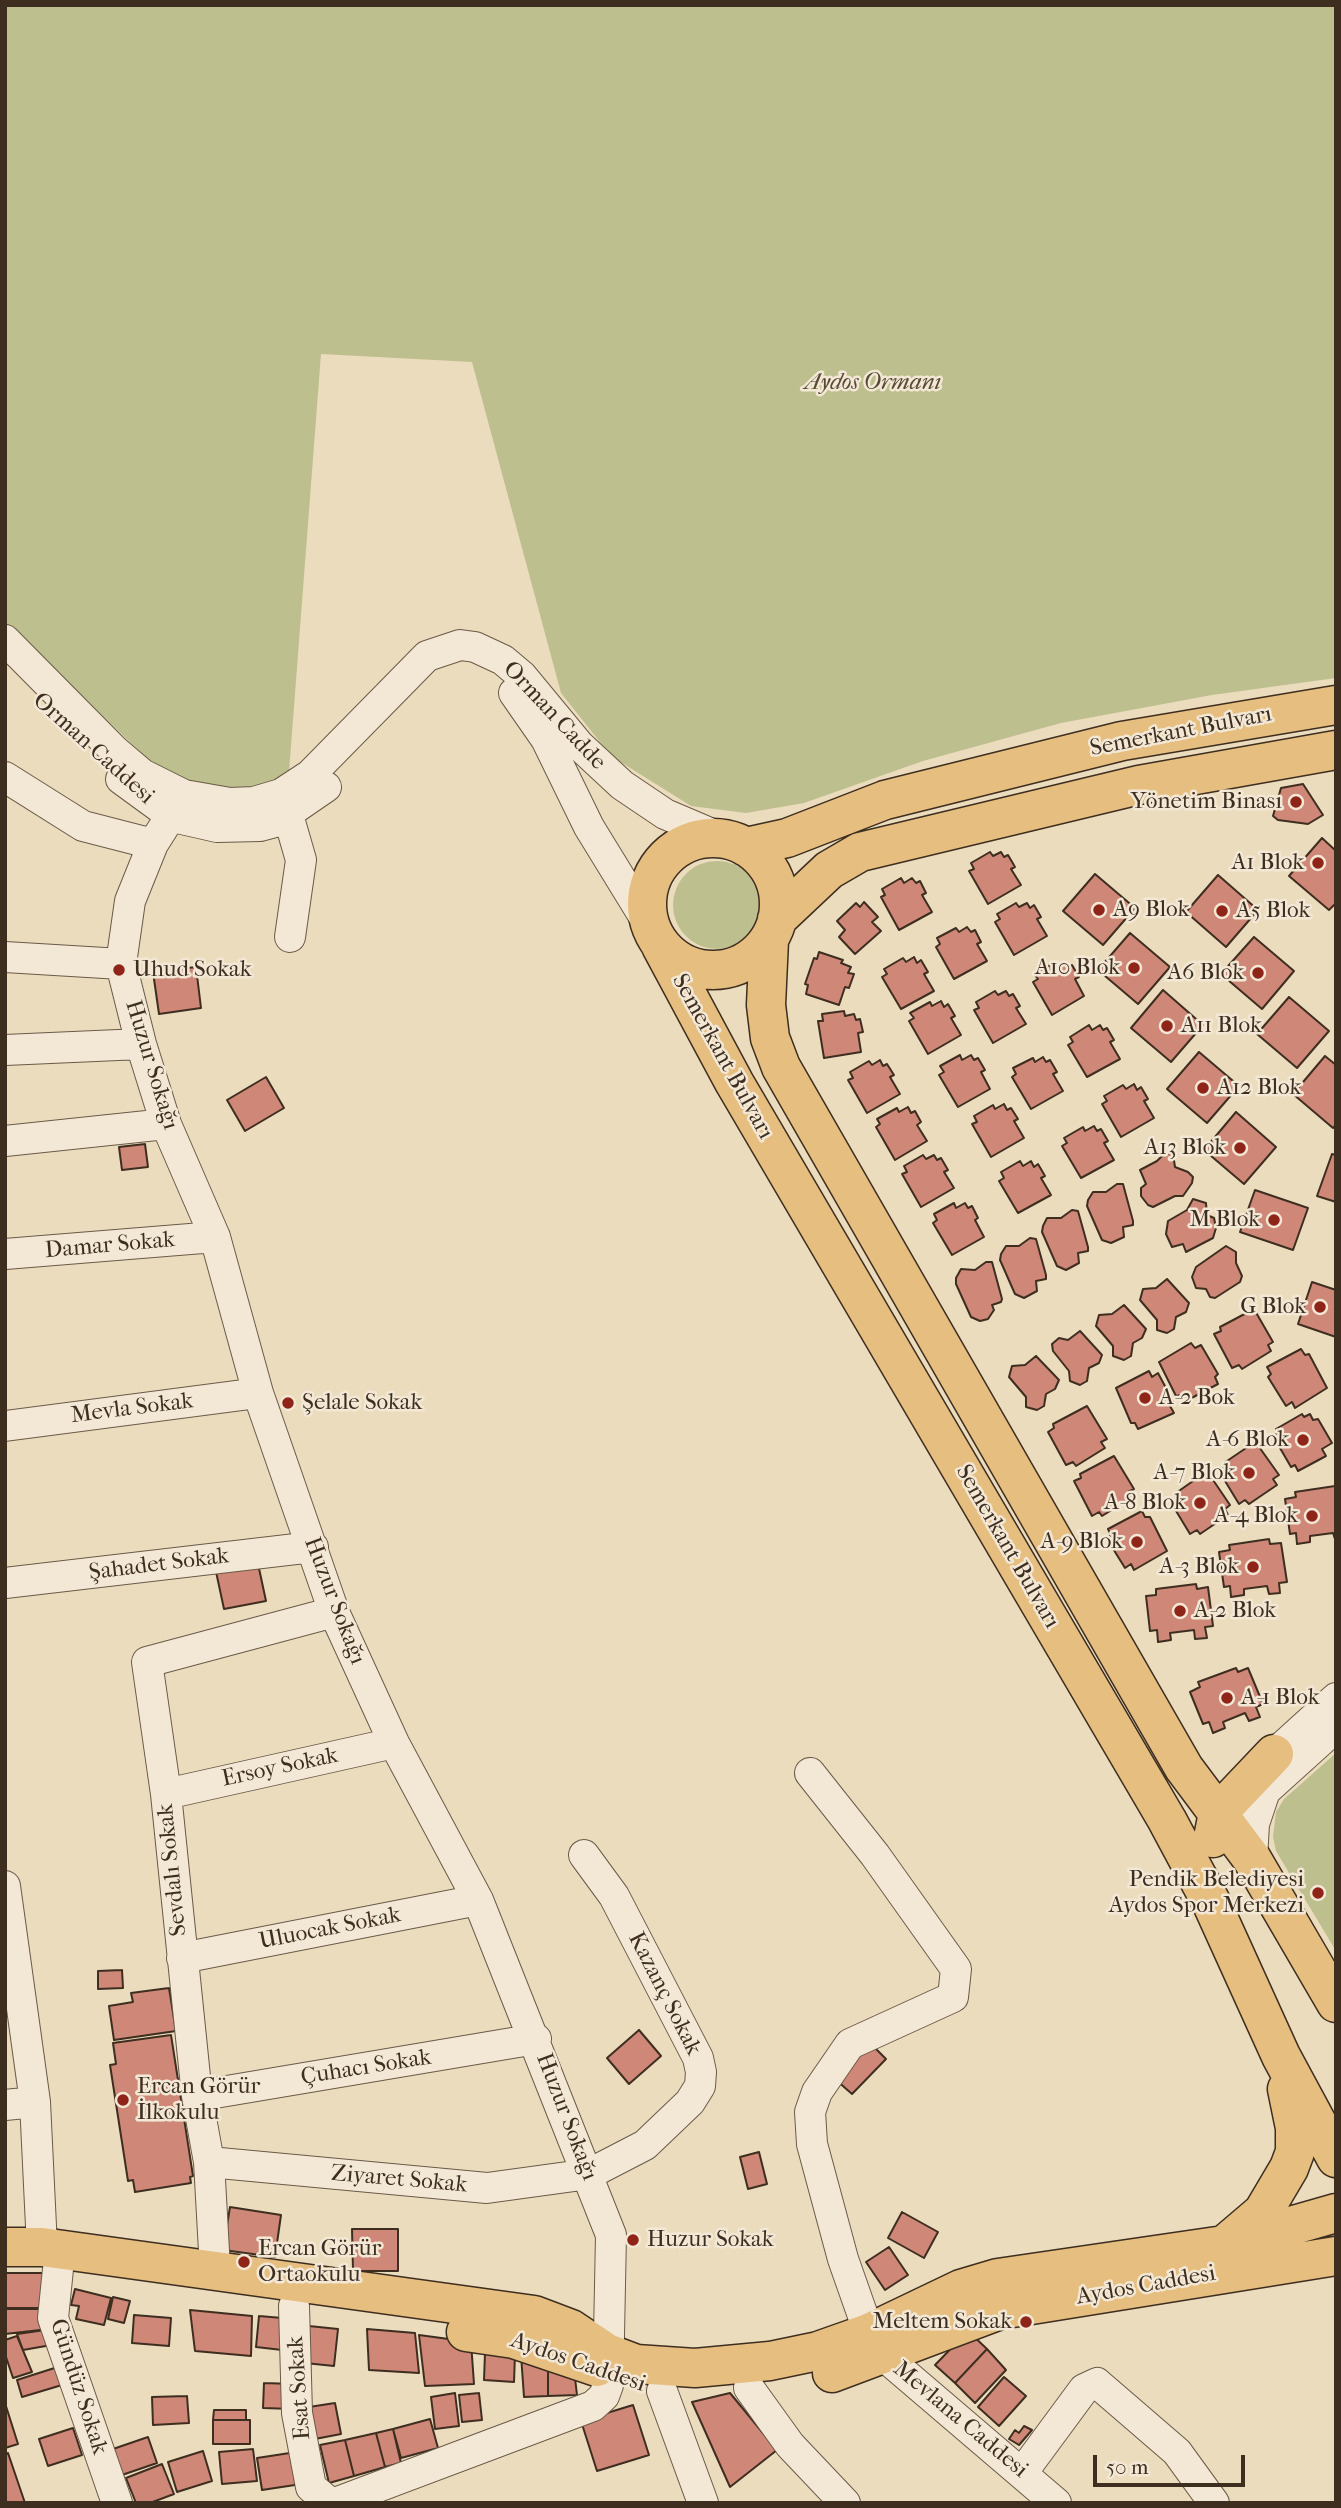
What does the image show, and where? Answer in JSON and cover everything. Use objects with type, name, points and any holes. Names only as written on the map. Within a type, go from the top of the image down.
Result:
[{"type":"main road","name":"Semerkant Bulvarı","points":[[736,844],[787,838],[885,800],[1122,741],[1336,705]]},
{"type":"main road","name":"Semerkant Bulvarı","points":[[1336,750],[1139,785],[860,852],[829,870],[773,929],[766,1004],[770,1038],[781,1068],[1184,1768],[1252,1859],[1336,2003]]},
{"type":"main road","points":[[706,839],[736,844],[762,861],[773,878],[779,898],[773,929],[755,955],[737,966],[716,970],[686,964],[656,937],[647,908],[649,888],[656,870],[669,855],[687,844],[706,839]]},
{"type":"main road","name":"Semerkant Bulvarı","points":[[656,937],[734,1082],[1167,1820],[1212,1904],[1281,2056],[1336,2158]]},
{"type":"main road","points":[[1184,1768],[1218,1774],[1241,1773],[1274,1754]]},
{"type":"main road","points":[[1212,1904],[1210,1854],[1218,1813],[1274,1754]]},
{"type":"main road","points":[[1224,2245],[1263,2212],[1279,2191],[1294,2152],[1295,2128],[1281,2056]]},
{"type":"main road","name":"Aydos Caddesi","points":[[35,2255],[294,2306],[514,2339],[600,2362],[662,2391],[749,2388],[819,2376],[876,2344],[961,2288],[998,2277],[1224,2245],[1336,2213]]},
{"type":"main road","name":"Aydos Caddesi","points":[[5,2265],[36,2265],[35,2255]]},
{"type":"main road","name":"Aydos Caddesi","points":[[35,2255],[215,2269],[534,2315],[571,2329],[600,2362],[695,2368],[770,2361],[818,2351],[876,2344],[1000,2310],[1266,2265],[1336,2256]]},
{"type":"main road","points":[[1266,2265],[1336,2278]]},
{"type":"street","name":"Orman Caddesi","points":[[5,640],[115,751],[179,806],[254,802],[281,794],[320,766],[420,676]]},
{"type":"street","name":"Orman Cadde","points":[[420,676],[427,656],[460,645],[488,652],[522,676],[579,745],[622,785],[665,814],[736,844]]},
{"type":"street","name":"Orman Cadde","points":[[420,676],[466,665],[484,670],[517,696],[546,738],[589,827],[656,937]]},
{"type":"street","name":"Orman Caddesi","points":[[5,668],[132,790],[179,806],[217,827],[235,828],[267,824],[288,815],[322,791],[420,676]]},
{"type":"street","points":[[5,777],[83,826],[153,844]]},
{"type":"street","name":"Huzur Sokağı","points":[[179,806],[153,844],[130,901],[121,964],[141,1044],[166,1124],[215,1237],[258,1393],[334,1612],[394,1743],[478,1899],[536,2039],[611,2235],[600,2362],[569,2418],[335,2503]]},
{"type":"street","points":[[288,815],[301,860],[290,937]]},
{"type":"street","points":[[5,957],[121,964]]},
{"type":"street","points":[[5,1050],[141,1044]]},
{"type":"street","points":[[5,1141],[166,1124]]},
{"type":"street","name":"Damar Sokak","points":[[5,1254],[215,1237]]},
{"type":"street","name":"Mevla Sokak","points":[[5,1426],[258,1393]]},
{"type":"street","name":"Şahadet Sokak","points":[[5,1583],[313,1546]]},
{"type":"street","name":"Sevdalı Sokak","points":[[215,2269],[209,2162],[197,2096],[166,1794],[147,1662],[334,1612]]},
{"type":"street","points":[[1274,1754],[1336,1698]]},
{"type":"street","points":[[1252,1859],[1254,1824],[1265,1791],[1336,1727]]},
{"type":"street","name":"Ersoy Sokak","points":[[166,1794],[394,1743]]},
{"type":"street","points":[[810,1773],[875,1855],[956,1969],[953,1997],[850,2044],[817,2092],[810,2112],[812,2144],[844,2259],[876,2344]]},
{"type":"street","name":"Kazanç Sokak","points":[[584,1855],[614,1896],[698,2058],[701,2072],[700,2086],[690,2102],[645,2145],[589,2174]]},
{"type":"street","name":"Gündüz Sokak","points":[[5,1886],[35,2102],[35,2255],[53,2318],[117,2503]]},
{"type":"street","name":"Uluocak Sokak","points":[[182,1958],[478,1899]]},
{"type":"street","name":"Çuhacı Sokak","points":[[197,2096],[536,2039]]},
{"type":"street","points":[[5,2105],[35,2102]]},
{"type":"street","name":"Ziyaret Sokak","points":[[209,2162],[487,2188],[589,2174]]},
{"type":"street","name":"Esat Sokak","points":[[294,2306],[297,2413],[311,2487],[330,2503]]},
{"type":"street","name":"Mevlana Caddesi","points":[[876,2344],[989,2449],[1056,2503]]},
{"type":"street","points":[[1022,2473],[1084,2389],[1097,2383],[1177,2452],[1214,2503]]},
{"type":"street","points":[[749,2388],[790,2445],[845,2503]]},
{"type":"street","points":[[662,2391],[704,2502]]},
{"type":"green space","name":"Aydos Ormanı","points":[[5,5],[1336,5],[1336,678],[1212,695],[1061,723],[923,761],[804,803],[746,813],[691,806],[611,756],[561,693],[472,362],[321,354],[289,772],[262,789],[217,790],[185,782],[154,765],[5,623]]},
{"type":"green space","points":[[717,861],[734,864],[748,874],[758,888],[761,905],[758,922],[748,936],[734,946],[717,949],[700,946],[686,936],[676,922],[673,905],[676,888],[686,874],[700,864]]},
{"type":"green space","name":"Pendik Belediyesi Aydos Spor Merkezi","points":[[1336,1753],[1336,1951],[1276,1851],[1273,1837],[1276,1812],[1284,1799]]},
{"type":"building","name":"Yönetim Binası","points":[[1303,784],[1323,815],[1308,824],[1278,820],[1273,816],[1281,788]]},
{"type":"building","name":"A1 Blok","points":[[1322,838],[1336,851],[1336,903],[1329,910],[1289,876]]},
{"type":"building","points":[[990,852],[993,856],[1001,852],[1004,857],[1008,855],[1015,867],[1011,869],[1021,885],[988,904],[969,871],[974,869],[971,863]]},
{"type":"building","name":"A9 Blok","points":[[1095,874],[1135,908],[1103,945],[1063,911]]},
{"type":"building","name":"A5 Blok","points":[[1218,875],[1258,910],[1226,947],[1186,912]]},
{"type":"building","points":[[901,878],[904,883],[912,878],[916,883],[920,881],[926,893],[922,895],[932,912],[899,930],[881,897],[885,895],[882,889]]},
{"type":"building","points":[[864,902],[878,917],[872,922],[881,931],[855,954],[839,937],[845,930],[837,921],[856,903],[860,907]]},
{"type":"building","points":[[1016,903],[1019,907],[1027,903],[1030,908],[1034,905],[1041,917],[1037,919],[1047,936],[1014,955],[995,922],[1000,919],[997,914]]},
{"type":"building","points":[[967,927],[971,932],[975,930],[981,942],[977,944],[987,961],[954,979],[936,947],[940,944],[937,938],[956,928],[959,932]]},
{"type":"building","name":"A10 Blok","points":[[1130,933],[1170,967],[1138,1004],[1098,970]]},
{"type":"building","name":"A6 Blok","points":[[1254,937],[1294,971],[1262,1009],[1221,974]]},
{"type":"building","points":[[819,952],[843,960],[841,963],[851,967],[848,973],[854,974],[849,988],[845,987],[839,1005],[806,994],[808,985],[805,984],[814,958],[817,959]]},
{"type":"building","points":[[914,957],[917,963],[921,960],[928,972],[924,974],[934,991],[901,1009],[882,977],[887,974],[884,969],[903,958],[906,962]]},
{"type":"building","points":[[1065,962],[1068,968],[1072,965],[1079,977],[1075,979],[1084,996],[1052,1015],[1033,982],[1038,979],[1034,974],[1054,963],[1056,967]]},
{"type":"building","points":[[196,967],[201,1008],[159,1014],[153,972]]},
{"type":"building","name":"A11 Blok","points":[[1163,990],[1203,1025],[1171,1062],[1131,1028]]},
{"type":"building","points":[[995,991],[998,995],[1006,991],[1009,996],[1013,994],[1020,1006],[1016,1008],[1026,1024],[993,1043],[974,1010],[979,1008],[976,1002]]},
{"type":"building","points":[[1289,997],[1329,1031],[1297,1068],[1257,1034]]},
{"type":"building","points":[[941,1001],[944,1007],[948,1004],[955,1016],[951,1018],[961,1035],[928,1054],[909,1021],[914,1018],[910,1013],[930,1002],[932,1006]]},
{"type":"building","points":[[844,1011],[845,1016],[854,1014],[856,1020],[860,1019],[863,1032],[858,1033],[861,1052],[824,1058],[818,1021],[823,1021],[822,1014]]},
{"type":"building","points":[[1089,1025],[1092,1030],[1100,1025],[1103,1030],[1107,1028],[1114,1040],[1110,1042],[1120,1059],[1087,1077],[1068,1045],[1073,1042],[1070,1037]]},
{"type":"building","name":"A12 Blok","points":[[1199,1052],[1239,1086],[1207,1123],[1167,1089]]},
{"type":"building","points":[[960,1055],[962,1060],[971,1055],[974,1060],[978,1058],[985,1070],[981,1072],[990,1089],[958,1107],[939,1075],[944,1072],[940,1066]]},
{"type":"building","points":[[1325,1056],[1336,1065],[1336,1125],[1333,1128],[1293,1094]]},
{"type":"building","points":[[1043,1057],[1046,1062],[1050,1060],[1057,1072],[1053,1074],[1063,1091],[1031,1109],[1012,1077],[1016,1074],[1013,1068],[1033,1058],[1035,1062]]},
{"type":"building","points":[[880,1060],[883,1066],[887,1064],[894,1075],[890,1077],[900,1094],[867,1113],[848,1080],[853,1078],[850,1072],[869,1061],[872,1065]]},
{"type":"building","points":[[266,1077],[284,1108],[245,1131],[227,1100]]},
{"type":"building","points":[[1134,1084],[1137,1090],[1141,1087],[1148,1099],[1144,1101],[1154,1118],[1121,1137],[1102,1104],[1107,1101],[1104,1096],[1123,1085],[1126,1089]]},
{"type":"building","points":[[1004,1104],[1007,1110],[1011,1108],[1018,1119],[1014,1121],[1024,1138],[991,1157],[972,1124],[977,1122],[974,1116],[993,1105],[995,1109]]},
{"type":"building","points":[[908,1107],[911,1113],[915,1111],[921,1122],[917,1125],[927,1141],[895,1160],[876,1127],[880,1124],[877,1119],[897,1108],[899,1112]]},
{"type":"building","name":"A13 Blok","points":[[1236,1112],[1276,1147],[1244,1184],[1204,1150]]},
{"type":"building","points":[[1094,1126],[1097,1131],[1101,1129],[1108,1141],[1104,1143],[1114,1160],[1081,1178],[1062,1146],[1067,1143],[1064,1138],[1083,1127],[1085,1131]]},
{"type":"building","points":[[145,1144],[148,1167],[122,1170],[119,1147]]},
{"type":"building","points":[[1165,1153],[1173,1154],[1175,1167],[1188,1172],[1193,1177],[1192,1183],[1183,1196],[1175,1196],[1153,1207],[1141,1196],[1141,1188],[1146,1184],[1140,1170],[1157,1161]]},
{"type":"building","points":[[1332,1154],[1336,1155],[1336,1202],[1317,1196]]},
{"type":"building","points":[[923,1155],[926,1159],[934,1155],[937,1160],[941,1158],[948,1170],[944,1172],[954,1188],[921,1207],[902,1174],[907,1172],[904,1166]]},
{"type":"building","points":[[1020,1161],[1023,1166],[1031,1161],[1034,1167],[1038,1164],[1045,1176],[1041,1178],[1051,1195],[1018,1213],[999,1181],[1004,1178],[1001,1172]]},
{"type":"building","points":[[1117,1184],[1123,1184],[1133,1225],[1123,1227],[1124,1237],[1111,1243],[1102,1240],[1087,1206],[1093,1192],[1106,1192]]},
{"type":"building","name":"M Blok","points":[[1255,1190],[1308,1208],[1293,1250],[1240,1232]]},
{"type":"building","points":[[1193,1199],[1206,1203],[1207,1215],[1214,1218],[1216,1228],[1213,1238],[1186,1252],[1183,1244],[1172,1247],[1166,1234],[1168,1221],[1187,1210]]},
{"type":"building","points":[[954,1203],[956,1208],[965,1203],[968,1208],[972,1206],[978,1218],[975,1220],[984,1237],[952,1255],[933,1223],[937,1220],[934,1214]]},
{"type":"building","points":[[1072,1210],[1078,1211],[1088,1251],[1078,1253],[1079,1263],[1066,1270],[1057,1266],[1042,1232],[1047,1218],[1061,1218]]},
{"type":"building","points":[[1030,1238],[1036,1239],[1046,1279],[1036,1281],[1037,1291],[1024,1298],[1015,1294],[1000,1260],[1006,1246],[1019,1246]]},
{"type":"building","points":[[1226,1246],[1236,1252],[1236,1263],[1242,1276],[1240,1282],[1215,1298],[1210,1297],[1206,1289],[1196,1288],[1192,1277],[1196,1267]]},
{"type":"building","points":[[986,1262],[992,1262],[1002,1299],[992,1305],[994,1310],[988,1319],[980,1321],[971,1317],[956,1284],[956,1278],[961,1269],[975,1270]]},
{"type":"building","points":[[1167,1279],[1189,1303],[1186,1312],[1176,1317],[1174,1329],[1167,1333],[1157,1330],[1157,1320],[1140,1300],[1143,1289],[1156,1288]]},
{"type":"building","name":"G Blok","points":[[1312,1282],[1336,1290],[1336,1337],[1298,1324]]},
{"type":"building","points":[[1124,1305],[1146,1329],[1142,1338],[1133,1343],[1131,1356],[1124,1360],[1113,1356],[1113,1346],[1096,1326],[1099,1315],[1112,1314]]},
{"type":"building","points":[[1254,1309],[1273,1342],[1268,1345],[1271,1351],[1242,1369],[1239,1365],[1232,1368],[1214,1334],[1221,1331],[1220,1327]]},
{"type":"building","points":[[1080,1331],[1102,1355],[1099,1363],[1089,1368],[1087,1381],[1080,1385],[1070,1381],[1069,1371],[1053,1351],[1052,1344],[1059,1338],[1068,1340]]},
{"type":"building","points":[[1191,1343],[1195,1348],[1201,1345],[1218,1374],[1215,1377],[1218,1384],[1184,1402],[1181,1395],[1176,1396],[1159,1362]]},
{"type":"building","points":[[1301,1349],[1305,1355],[1309,1354],[1327,1388],[1295,1408],[1292,1402],[1286,1406],[1268,1377],[1271,1374],[1267,1367]]},
{"type":"building","points":[[1036,1356],[1059,1380],[1055,1389],[1046,1394],[1044,1406],[1037,1410],[1026,1407],[1026,1397],[1009,1377],[1012,1366],[1025,1365]]},
{"type":"building","name":"A-2 Bok","points":[[1149,1371],[1152,1377],[1158,1373],[1174,1403],[1170,1406],[1174,1413],[1138,1429],[1135,1423],[1131,1423],[1116,1388]]},
{"type":"building","points":[[1087,1406],[1107,1439],[1101,1442],[1105,1448],[1076,1466],[1073,1462],[1066,1465],[1048,1432],[1054,1428],[1053,1424]]},
{"type":"building","name":"A-6 Blok","points":[[1302,1414],[1304,1417],[1310,1414],[1313,1420],[1318,1419],[1332,1443],[1322,1449],[1326,1456],[1298,1471],[1295,1465],[1291,1467],[1273,1436],[1279,1433],[1276,1429]]},
{"type":"building","name":"A-7 Blok","points":[[1252,1444],[1257,1444],[1279,1475],[1273,1479],[1277,1485],[1249,1504],[1245,1500],[1239,1504],[1219,1471],[1225,1467],[1224,1463]]},
{"type":"building","points":[[1114,1456],[1134,1489],[1128,1492],[1131,1498],[1102,1516],[1099,1512],[1092,1516],[1074,1481],[1081,1478],[1080,1474]]},
{"type":"building","name":"A-8 Blok","points":[[1203,1474],[1209,1474],[1230,1505],[1225,1509],[1228,1515],[1200,1534],[1197,1530],[1190,1534],[1170,1501],[1177,1497],[1176,1493]]},
{"type":"building","name":"A-4 Blok","points":[[1335,1486],[1336,1542],[1333,1533],[1310,1536],[1310,1542],[1297,1544],[1296,1533],[1290,1534],[1285,1499],[1296,1497],[1295,1492]]},
{"type":"building","name":"A-9 Blok","points":[[1142,1511],[1145,1517],[1150,1517],[1167,1551],[1134,1570],[1131,1564],[1125,1568],[1107,1539],[1111,1535],[1108,1529]]},
{"type":"building","name":"A-3 Blok","points":[[1269,1539],[1270,1544],[1281,1543],[1287,1582],[1279,1583],[1280,1593],[1269,1594],[1267,1586],[1244,1589],[1244,1595],[1231,1597],[1230,1586],[1224,1587],[1219,1552],[1230,1550],[1229,1545]]},
{"type":"building","points":[[257,1559],[266,1601],[224,1609],[215,1567]]},
{"type":"building","name":"A-2 Blok","points":[[1196,1584],[1197,1589],[1208,1587],[1213,1626],[1205,1627],[1207,1638],[1195,1639],[1194,1630],[1170,1633],[1171,1640],[1158,1642],[1157,1630],[1150,1631],[1146,1596],[1156,1595],[1156,1589]]},
{"type":"building","name":"A-1 Blok","points":[[1236,1668],[1238,1672],[1248,1668],[1263,1704],[1256,1707],[1260,1717],[1249,1721],[1245,1713],[1223,1722],[1225,1728],[1213,1733],[1209,1722],[1203,1724],[1190,1692],[1200,1687],[1198,1682]]},
{"type":"building","points":[[122,1970],[123,1988],[98,1989],[98,1971]]},
{"type":"building","points":[[169,1988],[176,2031],[114,2040],[109,2006],[133,2002],[131,1993]]},
{"type":"building","points":[[639,2030],[661,2056],[629,2084],[607,2058]]},
{"type":"building","points":[[171,2035],[193,2176],[190,2177],[191,2183],[135,2192],[133,2180],[128,2181],[110,2065],[116,2064],[113,2043]]},
{"type":"building","points":[[870,2043],[886,2059],[852,2094],[835,2079]]},
{"type":"building","points":[[759,2152],[767,2184],[748,2189],[740,2157]]},
{"type":"building","points":[[230,2207],[281,2215],[275,2257],[223,2250]]},
{"type":"building","points":[[902,2212],[938,2232],[924,2258],[888,2238]]},
{"type":"building","points":[[352,2229],[398,2229],[398,2271],[353,2271]]},
{"type":"building","points":[[889,2247],[908,2275],[885,2290],[866,2262]]},
{"type":"building","points":[[5,2273],[50,2273],[50,2308],[5,2308]]},
{"type":"building","points":[[75,2289],[111,2298],[104,2325],[76,2319],[79,2306],[71,2305]]},
{"type":"building","points":[[113,2297],[130,2301],[124,2323],[108,2319]]},
{"type":"building","points":[[5,2309],[46,2309],[49,2329],[5,2334]]},
{"type":"building","points":[[190,2310],[252,2316],[251,2356],[195,2351]]},
{"type":"building","points":[[134,2315],[171,2318],[169,2346],[132,2343]]},
{"type":"building","points":[[259,2316],[294,2319],[291,2351],[256,2347]]},
{"type":"building","points":[[309,2326],[338,2329],[334,2366],[305,2363]]},
{"type":"building","points":[[52,2329],[57,2344],[23,2350],[17,2334]]},
{"type":"building","points":[[367,2329],[415,2333],[419,2373],[369,2370]]},
{"type":"building","points":[[968,2331],[987,2349],[955,2383],[935,2365]]},
{"type":"building","points":[[419,2335],[471,2342],[474,2384],[425,2386]]},
{"type":"building","points":[[17,2336],[32,2372],[13,2378],[5,2354],[5,2340]]},
{"type":"building","points":[[987,2349],[1006,2370],[975,2403],[955,2383]]},
{"type":"building","points":[[485,2353],[515,2354],[514,2382],[484,2380]]},
{"type":"building","points":[[548,2354],[573,2361],[577,2395],[548,2396]]},
{"type":"building","points":[[548,2354],[548,2396],[524,2397],[521,2355]]},
{"type":"building","points":[[67,2364],[72,2382],[22,2397],[17,2380]]},
{"type":"building","points":[[1004,2377],[1026,2396],[999,2426],[978,2407]]},
{"type":"building","points":[[264,2383],[294,2384],[293,2409],[263,2408]]},
{"type":"building","points":[[455,2393],[459,2426],[435,2429],[431,2397]]},
{"type":"building","points":[[479,2393],[482,2420],[462,2422],[459,2395]]},
{"type":"building","points":[[730,2393],[777,2450],[730,2487],[692,2402]]},
{"type":"building","points":[[187,2396],[189,2423],[153,2425],[152,2397]]},
{"type":"building","points":[[5,2403],[18,2444],[5,2448]]},
{"type":"building","points":[[335,2403],[341,2434],[315,2439],[309,2407]]},
{"type":"building","points":[[633,2405],[649,2455],[597,2471],[581,2421]]},
{"type":"building","points":[[214,2410],[246,2410],[246,2420],[213,2420]]},
{"type":"building","points":[[430,2419],[438,2448],[401,2458],[393,2429]]},
{"type":"building","points":[[213,2420],[250,2420],[250,2444],[213,2444]]},
{"type":"building","points":[[1024,2426],[1032,2430],[1019,2445],[1009,2439],[1015,2430],[1019,2433]]},
{"type":"building","points":[[73,2428],[82,2455],[48,2466],[39,2439]]},
{"type":"building","points":[[393,2429],[401,2463],[385,2467],[376,2433]]},
{"type":"building","points":[[376,2433],[385,2467],[354,2476],[345,2440]]},
{"type":"building","points":[[148,2437],[157,2463],[122,2475],[113,2449]]},
{"type":"building","points":[[345,2440],[354,2476],[329,2483],[320,2445]]},
{"type":"building","points":[[253,2449],[257,2481],[222,2484],[219,2452]]},
{"type":"building","points":[[203,2451],[212,2481],[177,2492],[168,2462]]},
{"type":"building","points":[[303,2451],[308,2483],[262,2490],[257,2458]]},
{"type":"building","points":[[8,2453],[25,2503],[5,2503],[5,2454]]},
{"type":"building","points":[[162,2464],[174,2494],[150,2503],[136,2503],[126,2478]]},
{"type":"place","name":"Yönetim Binası","points":[[1296,802]]},
{"type":"place","name":"A1 Blok","points":[[1318,863]]},
{"type":"place","name":"A9 Blok","points":[[1099,910]]},
{"type":"place","name":"A5 Blok","points":[[1222,911]]},
{"type":"place","name":"A10 Blok","points":[[1134,968]]},
{"type":"place","name":"Uhud Sokak","points":[[119,970]]},
{"type":"place","name":"A6 Blok","points":[[1258,973]]},
{"type":"place","name":"A11 Blok","points":[[1167,1026]]},
{"type":"place","name":"A12 Blok","points":[[1203,1088]]},
{"type":"place","name":"A13 Blok","points":[[1240,1148]]},
{"type":"place","name":"M Blok","points":[[1274,1220]]},
{"type":"place","name":"G Blok","points":[[1320,1307]]},
{"type":"place","name":"A-2 Bok","points":[[1145,1398]]},
{"type":"place","name":"Şelale Sokak","points":[[288,1403]]},
{"type":"place","name":"A-6 Blok","points":[[1303,1440]]},
{"type":"place","name":"A-7 Blok","points":[[1249,1473]]},
{"type":"place","name":"A-8 Blok","points":[[1200,1503]]},
{"type":"place","name":"A-4 Blok","points":[[1312,1516]]},
{"type":"place","name":"A-9 Blok","points":[[1137,1542]]},
{"type":"place","name":"A-3 Blok","points":[[1253,1567]]},
{"type":"place","name":"A-2 Blok","points":[[1180,1611]]},
{"type":"place","name":"A-1 Blok","points":[[1227,1698]]},
{"type":"place","name":"Pendik Belediyesi Aydos Spor Merkezi","points":[[1318,1893]]},
{"type":"place","name":"Ercan Görür İlkokulu","points":[[123,2100]]},
{"type":"place","name":"Huzur Sokak","points":[[633,2240]]},
{"type":"place","name":"Ercan Görür Ortaokulu","points":[[244,2262]]},
{"type":"place","name":"Meltem Sokak","points":[[1026,2322]]}]
